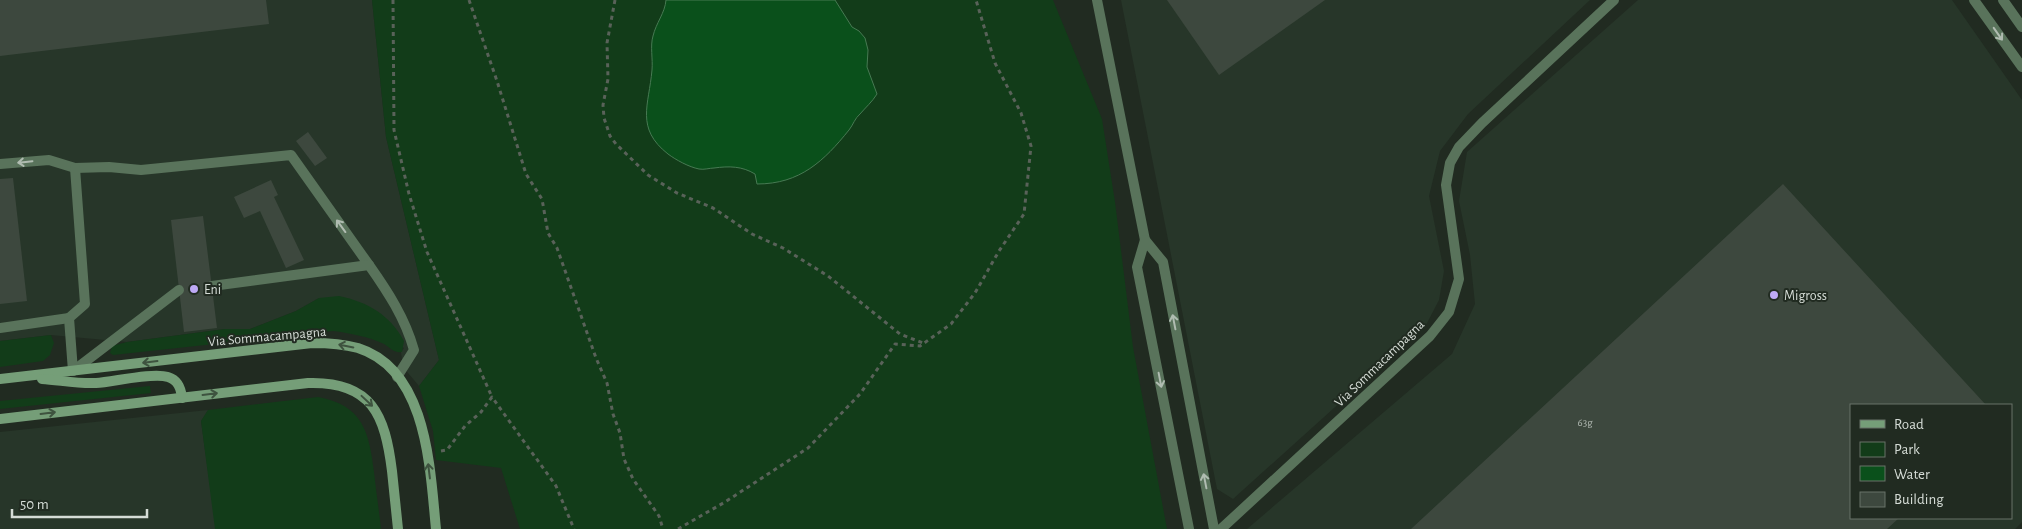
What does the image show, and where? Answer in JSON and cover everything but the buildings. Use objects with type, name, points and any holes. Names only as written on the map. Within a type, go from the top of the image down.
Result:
[{"type":"street","points":[[1097,0],[1145,240],[1137,268],[1189,529]]},
{"type":"street","name":"Via Sommacampagna","points":[[1221,529],[1430,336],[1449,312],[1459,279],[1446,185],[1450,163],[1459,147],[1482,123],[1614,0]]},
{"type":"street","points":[[1974,0],[2022,67]]},
{"type":"street","points":[[2003,0],[2022,27]]},
{"type":"street","points":[[0,164],[49,160],[74,168],[109,167],[142,170],[290,155],[395,303],[409,332],[414,350],[397,377]]},
{"type":"street","points":[[0,328],[69,318],[85,304],[74,168]]},
{"type":"street","points":[[1145,240],[1163,262],[1214,529]]},
{"type":"street","points":[[212,286],[369,265]]},
{"type":"street","points":[[73,371],[179,290]]},
{"type":"street","points":[[69,318],[73,371]]},
{"type":"street","name":"Via Sommacampagna","points":[[0,379],[312,343],[331,343],[358,348],[380,359],[397,377],[411,398],[422,421],[436,529]]},
{"type":"street","points":[[20,377],[94,383],[161,376],[173,379],[177,383],[182,398]]},
{"type":"street","points":[[0,419],[308,383],[334,384],[357,392],[371,404],[383,423],[398,529]]},
{"type":"path","points":[[393,0],[394,130],[409,194],[427,252],[492,397],[556,486],[574,529]]},
{"type":"path","points":[[469,0],[526,174],[542,199],[548,233],[557,248],[606,383],[613,414],[620,433],[624,459],[633,479],[659,516],[663,529]]},
{"type":"path","points":[[615,0],[607,43],[608,79],[604,118],[610,136],[616,144],[648,176],[677,193],[713,208],[752,234],[783,248],[828,276],[900,334],[924,343]]},
{"type":"path","points":[[678,529],[726,502],[808,448],[860,394],[895,344],[920,346],[951,324],[975,293],[999,251],[1024,214],[1031,146],[1021,113],[995,63],[976,0]]},
{"type":"path","points":[[427,454],[447,450],[465,426],[481,412],[492,397]]},
{"type":"shaded area","points":[[0,0],[372,0],[386,137],[439,360],[419,386],[403,367],[401,352],[404,348],[319,298],[296,311],[250,329],[225,329],[127,342],[51,335],[0,341]]},
{"type":"shaded area","points":[[1121,0],[1590,0],[1468,114],[1440,151],[1429,196],[1444,271],[1439,300],[1426,325],[1233,499],[1217,489]]},
{"type":"shaded area","points":[[1638,0],[1952,0],[2022,100],[2022,522],[2015,529],[1247,529],[1452,354],[1475,304],[1470,255],[1459,201],[1467,152]]},
{"type":"shaded area","points":[[208,410],[201,421],[216,529],[0,529],[0,432]]},
{"type":"green space","points":[[372,0],[1053,0],[1102,119],[1115,202],[1133,347],[1167,529],[520,529],[501,468],[436,460],[433,431],[419,386],[439,360],[386,137]]},
{"type":"green space","points":[[339,296],[369,306],[385,317],[404,341],[402,352],[394,351],[384,344],[366,337],[333,331],[113,355],[110,353],[112,346],[127,342],[225,329],[250,329],[296,311],[319,298]]},
{"type":"green space","points":[[51,335],[54,343],[50,355],[43,361],[0,367],[0,341]]},
{"type":"green space","points":[[150,386],[151,393],[0,409],[0,401]]},
{"type":"green space","points":[[318,397],[345,406],[361,422],[366,433],[372,458],[381,529],[215,529],[201,421],[208,410]]},
{"type":"water","points":[[666,0],[835,0],[852,27],[865,38],[868,50],[867,67],[877,94],[830,152],[810,169],[786,180],[757,184],[755,174],[740,168],[701,169],[687,165],[668,154],[658,144],[651,135],[646,115],[652,70],[652,40]]},
{"type":"place","name":"Eni","points":[[194,289]]},
{"type":"place","name":"Migross","points":[[1774,295]]}]
